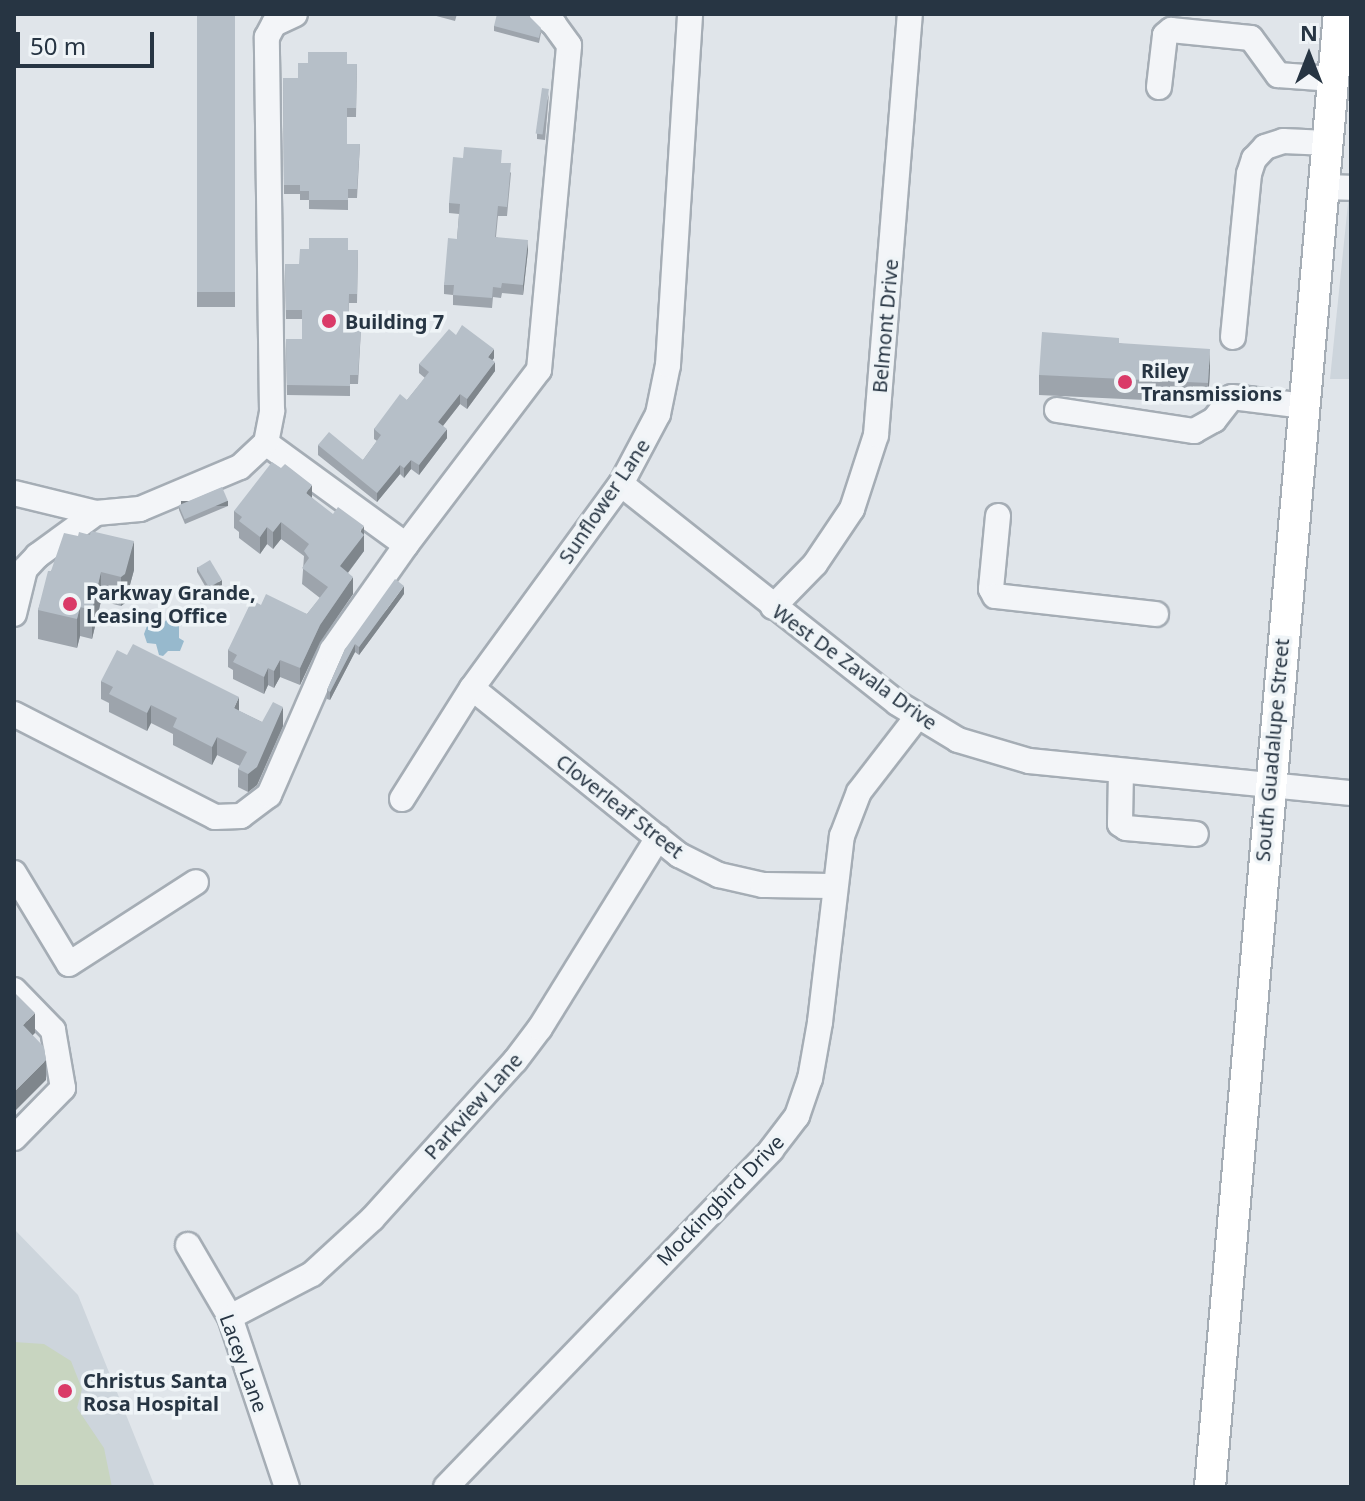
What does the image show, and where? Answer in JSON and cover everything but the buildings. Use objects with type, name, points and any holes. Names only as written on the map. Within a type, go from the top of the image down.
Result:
[{"type":"main road","name":"South Guadalupe Street","points":[[1210,1487],[1304,406],[1337,188],[1328,143],[1339,14]]},
{"type":"street","points":[[14,493],[96,513],[140,509],[240,467],[266,443],[272,411],[267,37],[274,24],[295,14]]},
{"type":"street","points":[[14,714],[215,817],[241,816],[269,795],[332,650],[406,545],[539,370],[569,45],[554,24],[541,14]]},
{"type":"street","name":"Sunflower Lane","points":[[402,799],[472,688],[621,484],[658,414],[668,365],[690,14]]},
{"type":"street","name":"Belmont Drive","points":[[773,607],[815,564],[852,509],[876,435],[910,14]]},
{"type":"street","points":[[1159,87],[1165,35],[1171,30],[1251,38],[1278,75],[1333,79]]},
{"type":"street","points":[[1233,337],[1249,174],[1254,159],[1265,147],[1283,141],[1328,143]]},
{"type":"street","points":[[1057,410],[1194,431],[1214,420],[1232,397],[1304,406]]},
{"type":"street","points":[[266,443],[406,545]]},
{"type":"street","name":"West De Zavala Drive","points":[[621,484],[773,607],[917,717],[958,740],[991,753],[1029,761],[1351,793]]},
{"type":"street","points":[[14,614],[25,569],[37,556],[96,513]]},
{"type":"street","points":[[998,516],[991,589],[995,596],[1156,614]]},
{"type":"street","name":"Cloverleaf Street","points":[[472,688],[679,855],[719,875],[763,885],[834,886]]},
{"type":"street","name":"Mockingbird Drive","points":[[446,1487],[771,1150],[797,1116],[810,1079],[820,1022],[834,886],[850,811],[859,792],[917,717]]},
{"type":"street","points":[[1121,771],[1120,824],[1126,828],[1196,834]]},
{"type":"street","name":"Parkview Lane","points":[[230,1317],[312,1274],[372,1219],[515,1061],[540,1028],[658,838]]},
{"type":"street","points":[[14,873],[69,964],[196,882]]},
{"type":"street","points":[[14,990],[53,1030],[63,1088],[14,1138]]},
{"type":"street","name":"Lacey Lane","points":[[188,1245],[230,1317],[287,1487]]},
{"type":"shaded area","points":[[1351,174],[1351,379],[1330,379]]},
{"type":"shaded area","name":"Christus Santa Rosa Hospital","points":[[14,1229],[78,1295],[155,1487],[14,1487]]},
{"type":"green space","points":[[14,1342],[44,1344],[71,1361],[82,1389],[77,1408],[104,1448],[112,1487],[14,1487]]},
{"type":"water","points":[[168,618],[174,618],[179,624],[179,638],[184,641],[180,651],[168,651],[163,656],[159,655],[156,644],[147,643],[144,634],[147,626],[161,626]]},
{"type":"place","name":"Building 7","points":[[329,321]]},
{"type":"place","name":"Riley Transmissions","points":[[1125,382]]},
{"type":"place","name":"Parkway Grande, Leasing Office","points":[[70,604]]},
{"type":"place","name":"Christus Santa Rosa Hospital","points":[[65,1391]]}]
